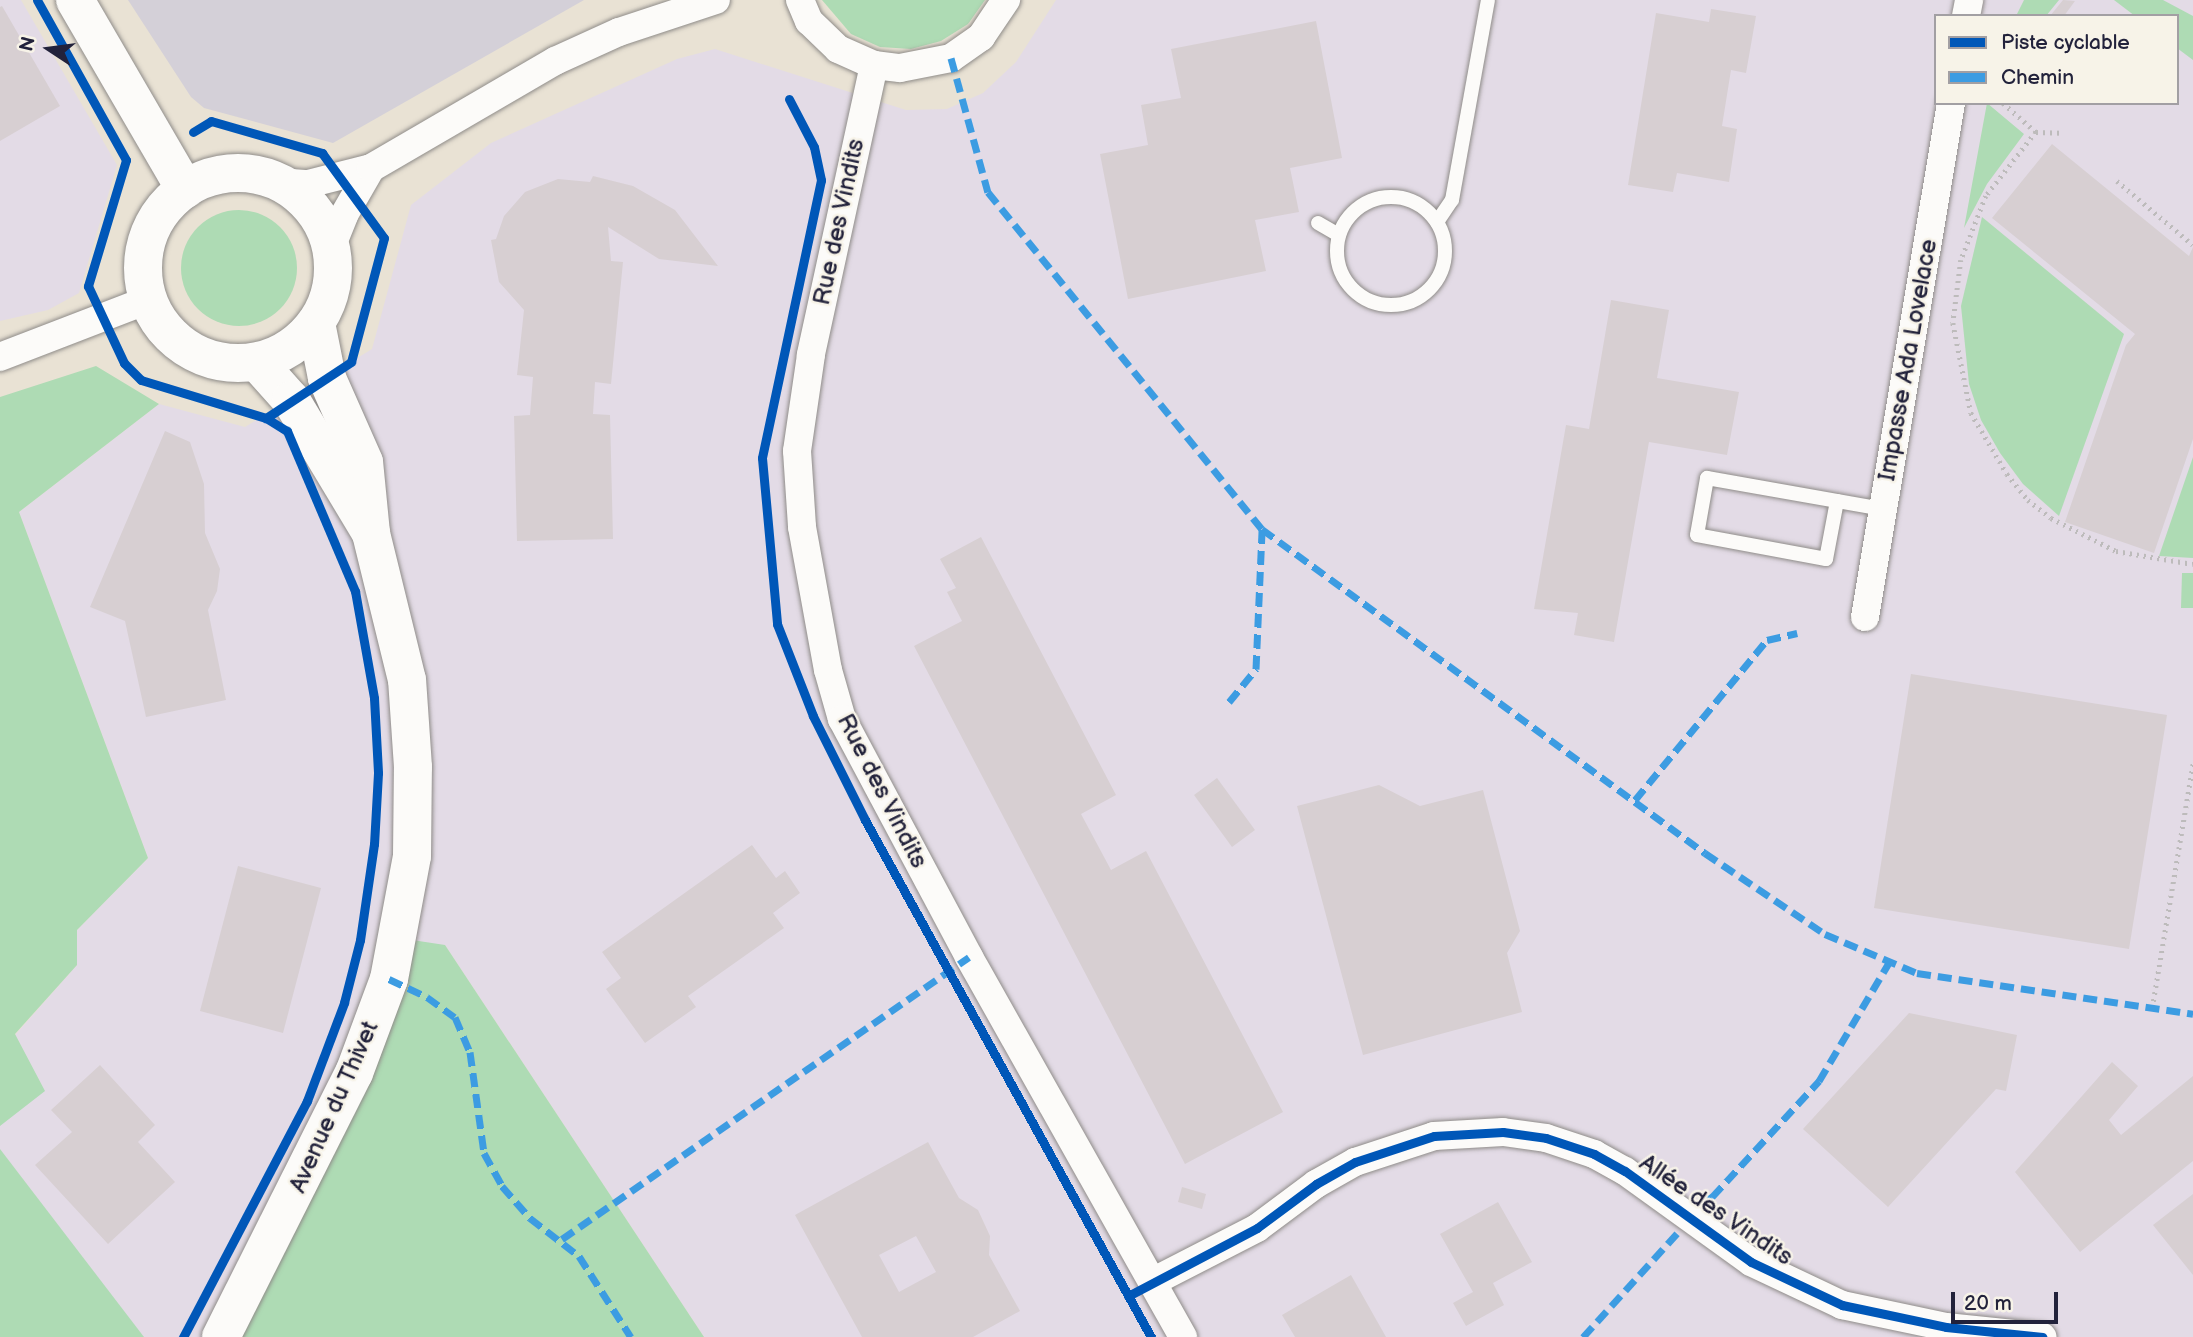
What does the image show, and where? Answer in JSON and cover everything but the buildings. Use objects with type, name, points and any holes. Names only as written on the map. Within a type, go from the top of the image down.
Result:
[{"type":"main road","points":[[75,0],[185,189]]},
{"type":"main road","points":[[230,173],[278,182],[314,211],[331,248],[331,287],[316,323],[290,349],[257,362],[219,362],[188,350],[164,328],[148,300],[143,269],[148,239],[162,211],[185,189],[230,173]]},
{"type":"main road","name":"Avenue du Thivet","points":[[221,1337],[354,1073],[399,938],[412,856],[413,767],[407,680],[371,533],[364,462],[327,378],[316,323]]},
{"type":"main road","name":"Avenue du Thivet","points":[[257,362],[275,377],[315,436],[348,500],[371,533]]},
{"type":"street","points":[[278,182],[308,184],[372,169],[555,61],[619,32],[716,0]]},
{"type":"street","points":[[800,0],[810,21],[838,48],[874,65],[913,67],[951,58],[981,37],[1006,0]]},
{"type":"street","name":"Rue des Vindits","points":[[874,65],[811,355],[797,451],[802,527],[817,624],[842,719],[969,957],[1154,1281],[1182,1337]]},
{"type":"street","name":"Impasse Ada Lovelace","points":[[1865,617],[1951,105]]},
{"type":"street","points":[[331,248],[344,215],[372,169]]},
{"type":"street","points":[[0,357],[148,300]]},
{"type":"street","name":"Allée des Vindits","points":[[1154,1281],[1257,1228],[1316,1184],[1355,1162],[1434,1136],[1503,1132],[1546,1138],[1594,1154],[1625,1171],[1751,1262],[1842,1305],[1946,1327],[2042,1337]]},
{"type":"lane","points":[[1437,222],[1452,200],[1488,0]]},
{"type":"lane","points":[[1392,196],[1410,199],[1437,222],[1444,248],[1441,273],[1420,297],[1405,304],[1373,303],[1358,295],[1339,268],[1339,235],[1359,206],[1392,196]]},
{"type":"lane","points":[[1318,223],[1339,235]]},
{"type":"lane","points":[[1837,501],[1826,559],[1697,535],[1707,478],[1883,509]]},
{"type":"path","points":[[2005,105],[2036,132],[2061,133]]},
{"type":"path","points":[[2036,132],[1986,196],[1961,260],[1953,323],[1971,413],[2007,474],[2028,500],[2051,518],[2116,551],[2193,564]]},
{"type":"path","points":[[2117,181],[2193,245]]},
{"type":"path","points":[[2152,1008],[2193,762]]},
{"type":"shaded area","points":[[0,0],[21,0],[117,165],[79,293],[48,310],[0,321]]},
{"type":"shaded area","points":[[128,0],[584,0],[333,143],[204,108],[191,97]]},
{"type":"shaded area","points":[[1056,0],[2193,0],[2193,1337],[704,1337],[445,945],[221,1337],[0,1337],[0,1035],[42,1086],[15,1035],[77,965],[77,930],[148,858],[19,512],[159,404],[245,427],[372,349],[411,205],[491,143],[677,59],[715,49],[906,110],[947,109],[983,93],[1016,62]]},
{"type":"green space","points":[[822,0],[985,0],[968,24],[941,41],[911,49],[880,47],[851,34]]},
{"type":"green space","points":[[2024,0],[2059,0],[2048,14],[2017,14]]},
{"type":"green space","points":[[2114,0],[2163,0],[2193,16],[2193,60],[2179,50],[2179,14],[2132,14]]},
{"type":"green space","points":[[1987,105],[1989,105],[2024,134],[1987,184],[1964,228]]},
{"type":"green space","points":[[239,210],[261,214],[280,227],[293,246],[297,268],[293,290],[280,309],[261,322],[239,326],[217,322],[198,309],[185,290],[181,268],[185,246],[198,227],[217,214]]},
{"type":"green space","points":[[1982,217],[2124,334],[2059,516],[2023,484],[2000,453],[1981,420],[1969,384],[1961,306]]},
{"type":"green space","points":[[96,366],[159,404],[19,512],[148,858],[77,930],[77,965],[15,1034],[45,1091],[0,1126],[0,397]]},
{"type":"green space","points":[[2193,457],[2193,558],[2159,556]]},
{"type":"green space","points":[[2182,573],[2193,573],[2193,608],[2181,608]]},
{"type":"green space","points":[[399,938],[445,945],[704,1337],[221,1337]]},
{"type":"green space","points":[[0,1149],[144,1337],[0,1337]]},
{"type":"marked path","points":[[951,58],[988,192],[1262,529],[1705,853],[1825,934],[1917,973],[2193,1014]]},
{"type":"marked path","points":[[1229,702],[1256,669],[1262,529]]},
{"type":"marked path","points":[[1635,800],[1767,640],[1797,633]]},
{"type":"marked path","points":[[562,1239],[969,957]]},
{"type":"marked path","points":[[1702,1201],[1712,1197],[1819,1081],[1890,961]]},
{"type":"marked path","points":[[389,979],[427,997],[455,1017],[470,1052],[484,1153],[502,1186],[530,1218],[579,1256],[631,1337]]},
{"type":"marked path","points":[[1583,1337],[1679,1231]]},
{"type":"cycle path","points":[[37,0],[126,160],[88,286],[124,363],[141,380],[266,418],[287,431],[355,591],[374,698],[378,773],[374,844],[360,940],[344,1003],[307,1101],[183,1337]]},
{"type":"cycle path","points":[[789,99],[814,147],[821,180],[762,458],[777,624],[813,716],[865,820],[1151,1337]]},
{"type":"cycle path","points":[[193,132],[211,121],[322,153],[384,238],[351,362],[266,418]]},
{"type":"cycle path","points":[[1128,1296],[1257,1228],[1316,1184],[1355,1162],[1434,1136],[1503,1132],[1546,1138],[1594,1154],[1625,1171],[1751,1262],[1842,1305],[1946,1327],[2042,1337]]}]
